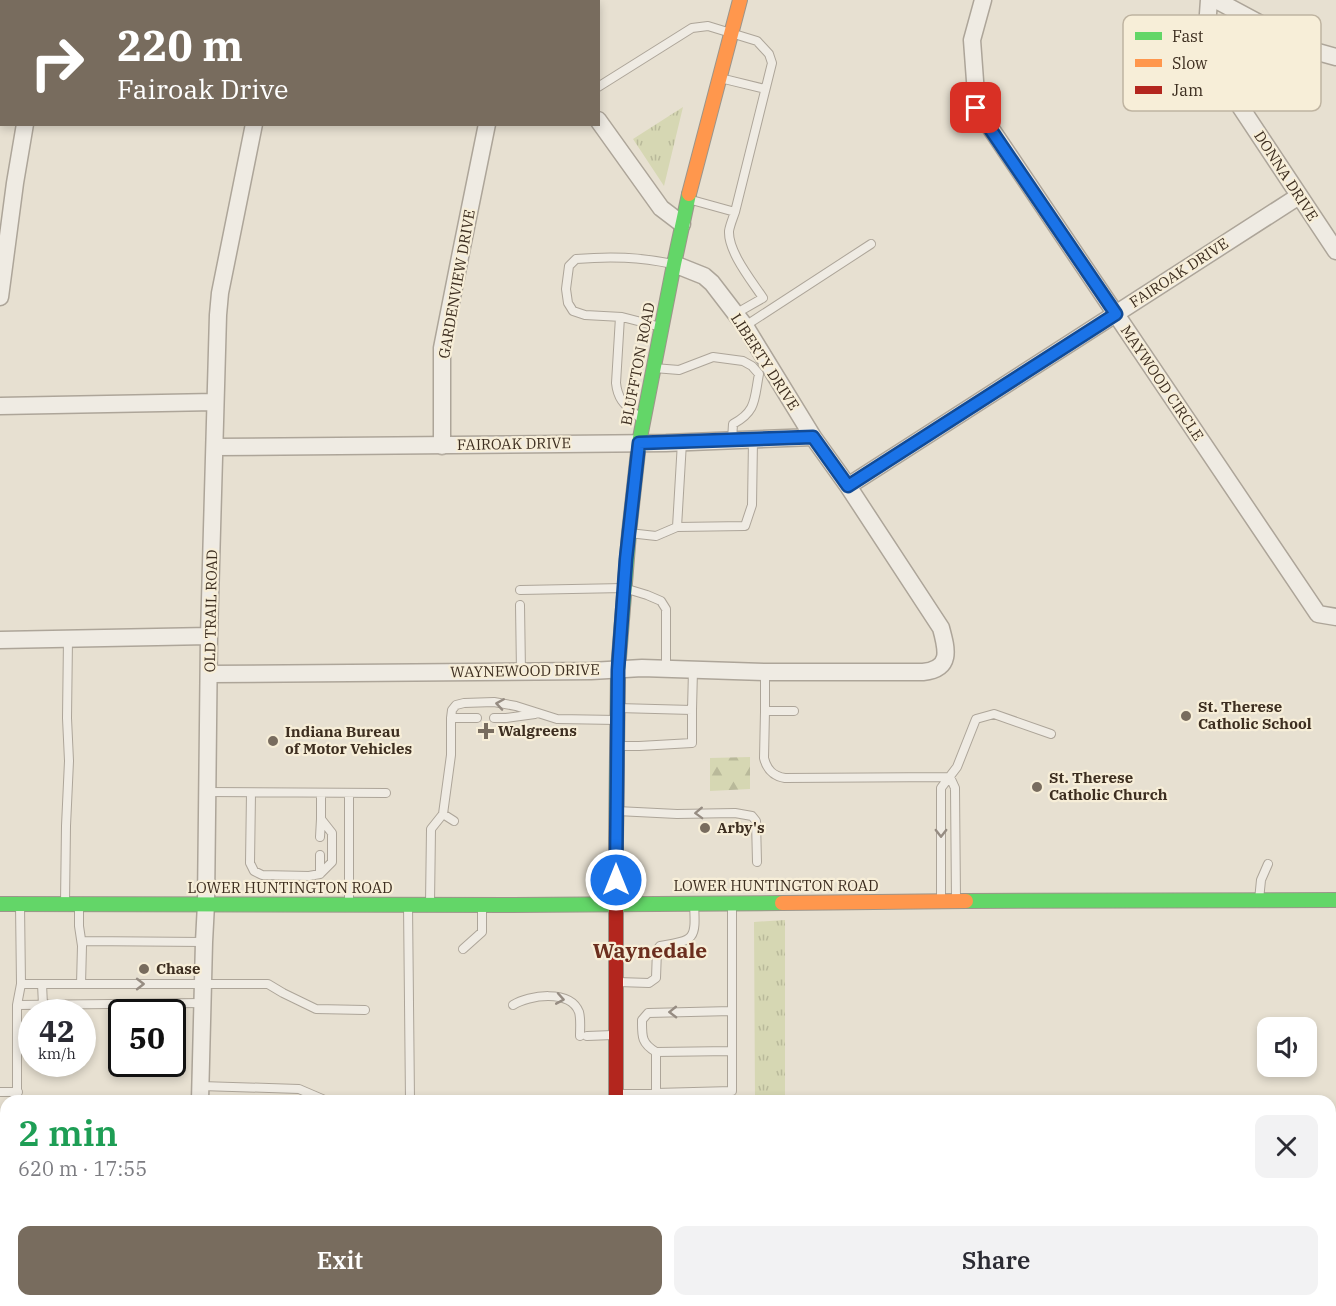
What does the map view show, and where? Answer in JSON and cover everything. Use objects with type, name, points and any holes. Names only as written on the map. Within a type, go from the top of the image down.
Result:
[{"type":"main road","name":"BLUFFTON ROAD","points":[[616,1095],[618,670],[639,443],[682,224],[740,0]]},
{"type":"main road","name":"LOWER HUNTINGTON ROAD","points":[[0,904],[482,905],[1336,900]]},
{"type":"street","name":"MAYWOOD CIRCLE","points":[[983,0],[972,40],[976,108],[1318,614],[1336,617]]},
{"type":"street","name":"DONNA DRIVE","points":[[1208,15],[1209,0]]},
{"type":"street","points":[[1216,0],[1244,15]]},
{"type":"street","points":[[1321,53],[1336,57]]},
{"type":"street","name":"DONNA DRIVE","points":[[1244,111],[1336,251]]},
{"type":"street","points":[[600,123],[661,208],[682,224]]},
{"type":"street","points":[[0,297],[7,183],[24,126]]},
{"type":"street","name":"OLD TRAIL ROAD","points":[[201,1093],[209,636],[218,315],[220,293],[254,126]]},
{"type":"street","name":"GARDENVIEW DRIVE","points":[[442,446],[442,348],[487,126]]},
{"type":"street","name":"FAIROAK DRIVE","points":[[848,486],[1299,196]]},
{"type":"street","name":"LIBERTY DRIVE","points":[[674,264],[704,276],[712,282],[740,320],[813,437],[941,628],[946,653],[944,662]]},
{"type":"street","points":[[0,406],[215,402]]},
{"type":"street","name":"FAIROAK DRIVE","points":[[215,447],[639,443],[813,437]]},
{"type":"street","points":[[0,640],[209,636]]},
{"type":"street","name":"WAYNEWOOD DRIVE","points":[[210,674],[521,672],[642,668],[765,672],[923,672],[940,668],[944,662]]},
{"type":"lane","points":[[600,86],[692,28],[708,26],[757,41],[769,54],[772,63],[729,231],[732,247],[764,298],[740,320]]},
{"type":"lane","points":[[720,78],[765,89]]},
{"type":"lane","points":[[688,199],[735,212]]},
{"type":"lane","points":[[740,320],[871,244]]},
{"type":"lane","points":[[661,327],[620,317],[585,315],[573,311],[568,303],[566,289],[569,266],[576,259],[605,256],[646,258],[674,264]]},
{"type":"lane","points":[[620,317],[617,393],[621,401],[644,421]]},
{"type":"lane","points":[[654,368],[679,370],[713,357],[742,361],[752,366],[759,374],[752,411],[733,424],[732,440]]},
{"type":"lane","points":[[629,533],[656,536],[677,527],[745,526],[752,505],[753,440]]},
{"type":"lane","points":[[677,527],[682,442]]},
{"type":"lane","points":[[520,590],[624,588],[661,601],[666,609],[666,669]]},
{"type":"lane","points":[[520,605],[521,672]]},
{"type":"lane","points":[[68,639],[69,761],[66,826],[72,903],[82,941],[81,984]]},
{"type":"lane","points":[[617,746],[692,743],[693,670]]},
{"type":"lane","points":[[765,672],[764,759],[771,773],[785,778],[950,777]]},
{"type":"lane","points":[[430,904],[431,829],[443,814],[451,755],[451,718],[452,710],[456,705],[494,702],[516,706],[557,719],[692,710]]},
{"type":"lane","points":[[765,711],[794,711]]},
{"type":"lane","points":[[494,718],[538,713]]},
{"type":"lane","points":[[940,901],[941,788],[957,767],[976,719],[994,714],[1051,734]]},
{"type":"lane","points":[[451,718],[477,718]]},
{"type":"lane","points":[[950,777],[956,788],[956,901]]},
{"type":"lane","points":[[207,792],[386,793]]},
{"type":"lane","points":[[251,793],[250,863],[254,871],[262,875],[309,876],[320,874],[332,862],[332,833],[321,819]]},
{"type":"lane","points":[[320,837],[321,793]]},
{"type":"lane","points":[[349,793],[349,904]]},
{"type":"lane","points":[[616,810],[677,814],[735,813],[752,816],[756,821],[757,862]]},
{"type":"lane","points":[[443,814],[454,822]]},
{"type":"lane","points":[[320,855],[320,874]]},
{"type":"lane","points":[[1259,900],[1261,880],[1268,864]]},
{"type":"lane","points":[[18,1095],[17,1005],[21,984],[20,903]]},
{"type":"lane","points":[[636,1095],[732,1091],[732,903]]},
{"type":"lane","points":[[408,904],[410,1095]]},
{"type":"lane","points":[[616,982],[649,983],[656,978],[657,950],[660,946],[673,945],[691,938],[694,933],[694,904]]},
{"type":"lane","points":[[463,949],[482,932],[482,905]]},
{"type":"lane","points":[[82,941],[204,942]]},
{"type":"lane","points":[[21,984],[268,984],[316,1009],[365,1010]]},
{"type":"lane","points":[[42,984],[43,999]]},
{"type":"lane","points":[[513,1005],[529,998],[568,999],[580,1015],[583,1036],[616,1035]]},
{"type":"lane","points":[[96,1004],[203,1003]]},
{"type":"lane","points":[[732,1011],[648,1013],[642,1020],[642,1039],[650,1049],[656,1052],[732,1051]]},
{"type":"lane","points":[[656,1052],[656,1093]]},
{"type":"lane","points":[[201,1093],[299,1089],[313,1095]]},
{"type":"green space","points":[[683,107],[664,186],[633,139]]},
{"type":"green space","points":[[750,757],[750,789],[710,791],[710,758]]},
{"type":"green space","points":[[785,920],[785,1095],[755,1095],[754,922]]},
{"type":"traffic: fast","points":[[616,841],[618,670],[639,443],[689,194]]},
{"type":"traffic: fast","points":[[966,901],[1336,900]]},
{"type":"traffic: fast","points":[[0,904],[782,903]]},
{"type":"traffic: slow","points":[[689,194],[740,0]]},
{"type":"traffic: slow","points":[[782,903],[966,901]]},
{"type":"traffic: jam","points":[[616,841],[616,1095]]},
{"type":"place","name":"St. Therese Catholic School","points":[[1186,716]]},
{"type":"place","name":"Walgreens","points":[[486,731]]},
{"type":"place","name":"Indiana Bureau of Motor Vehicles","points":[[273,741]]},
{"type":"place","name":"St. Therese Catholic Church","points":[[1037,787]]},
{"type":"place","name":"Arby's","points":[[705,828]]},
{"type":"place","name":"Chase","points":[[144,969]]},
{"type":"district","name":"Waynedale","points":[[650,951]]},
{"type":"route","points":[[616,880],[618,670],[626,559],[639,443],[813,437],[848,486],[1116,314],[976,108]]}]
